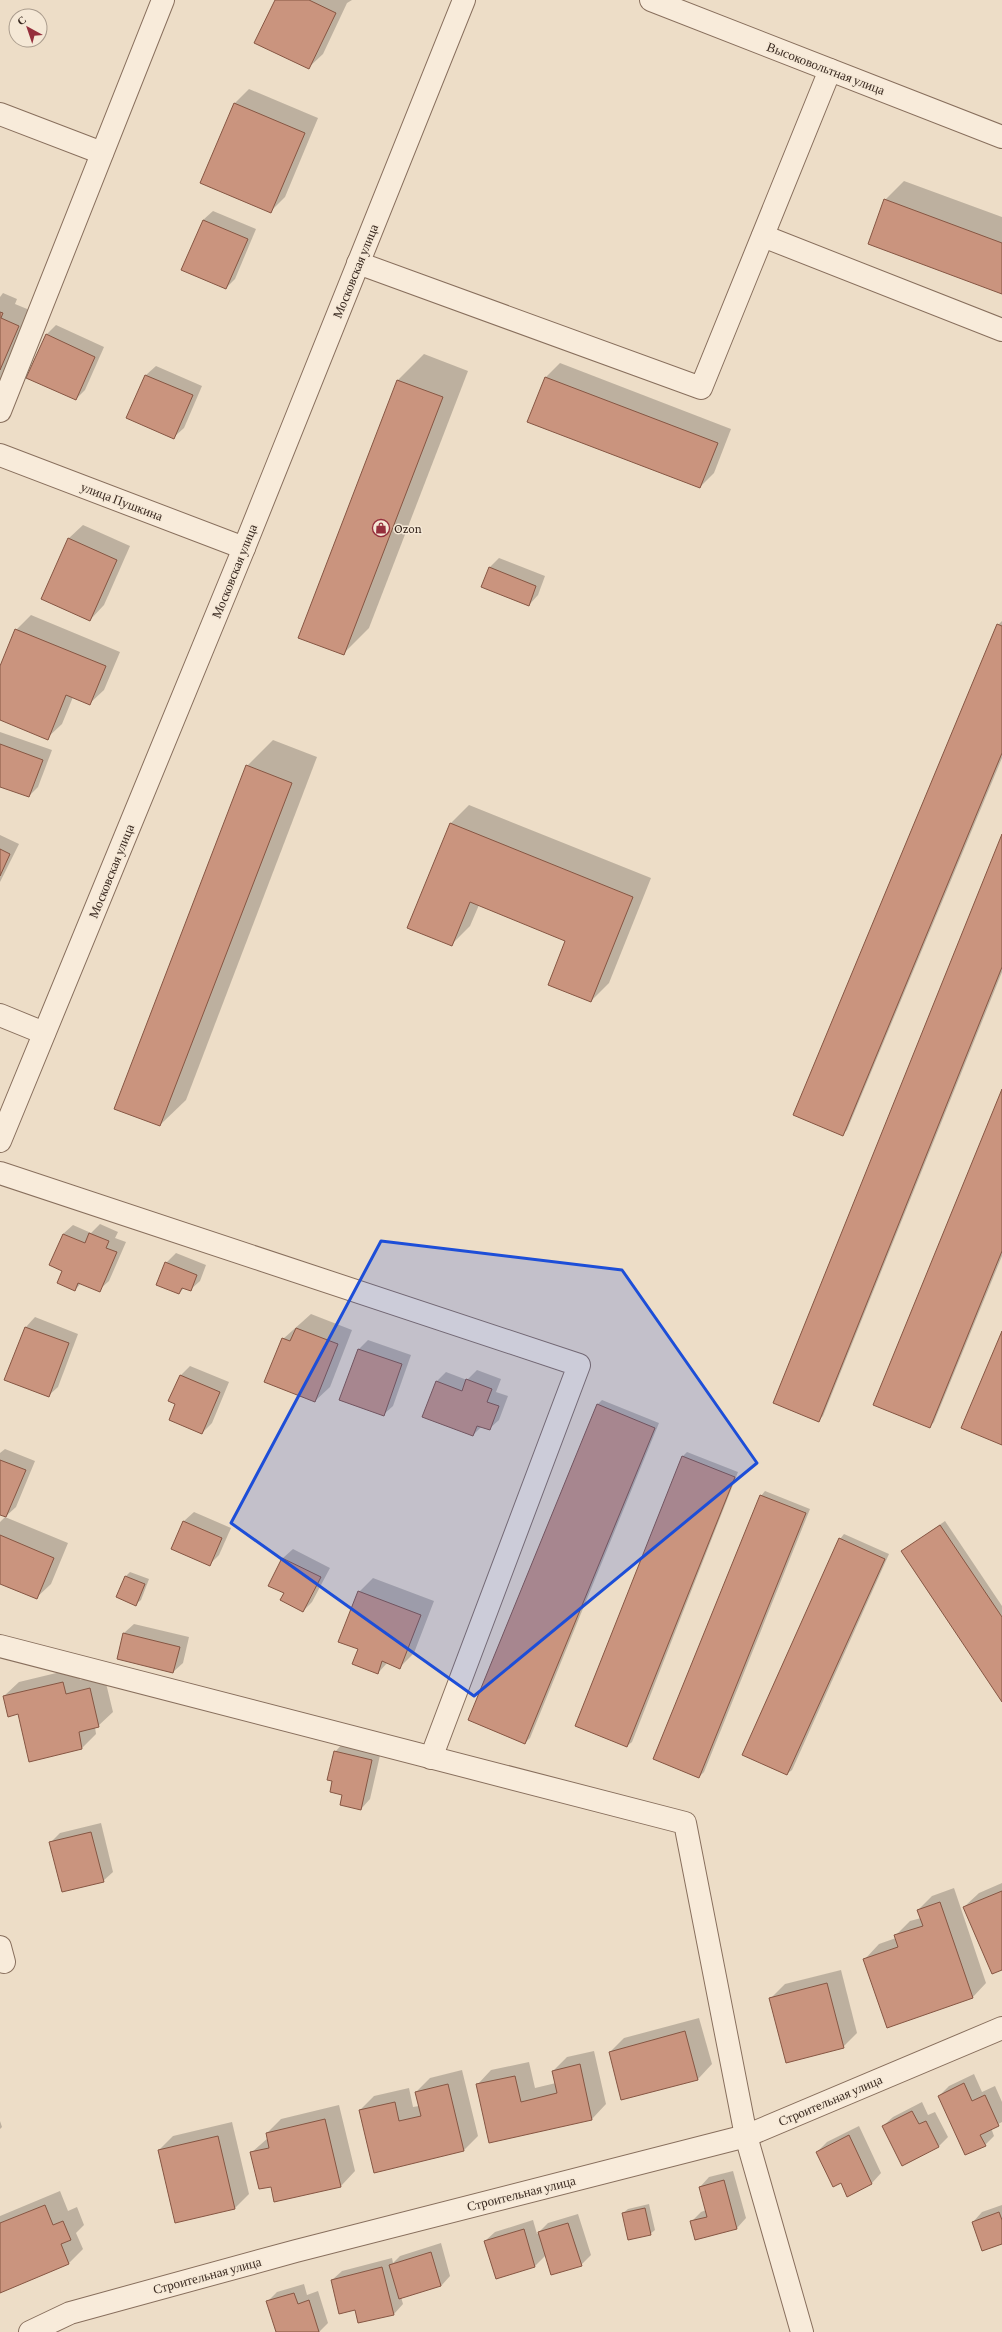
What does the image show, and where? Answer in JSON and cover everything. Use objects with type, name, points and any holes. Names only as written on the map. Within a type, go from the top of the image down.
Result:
[{"type":"street","points":[[0,412],[163,0]]},
{"type":"street","name":"Московская улица","points":[[0,1141],[244,548],[464,0]]},
{"type":"street","name":"Высоковольтная улица","points":[[651,0],[1002,137]]},
{"type":"street","points":[[358,263],[702,388],[830,70]]},
{"type":"street","points":[[0,114],[102,152]]},
{"type":"street","points":[[763,236],[1002,330]]},
{"type":"street","name":"улица Пушкина","points":[[0,455],[244,548]]},
{"type":"street","points":[[0,1016],[44,1033]]},
{"type":"street","points":[[0,1173],[579,1365],[431,1758]]},
{"type":"street","points":[[0,1646],[685,1823],[746,2136],[802,2332]]},
{"type":"street","name":"Строительная улица","points":[[30,2332],[70,2313],[198,2278],[746,2136],[1002,2028]]},
{"type":"highlighted area","points":[[381,1241],[622,1270],[757,1463],[474,1696],[231,1523]]},
{"type":"building","points":[[275,0],[309,0],[336,13],[309,69],[254,43]]},
{"type":"building","points":[[234,103],[305,133],[271,213],[200,183]]},
{"type":"building","points":[[884,199],[1002,243],[1002,294],[868,244]]},
{"type":"building","points":[[203,220],[248,239],[226,289],[181,270]]},
{"type":"building","points":[[0,312],[3,313],[1,318],[19,326],[0,370]]},
{"type":"building","points":[[46,334],[95,357],[76,400],[26,378]]},
{"type":"building","points":[[145,375],[193,395],[174,439],[126,418]]},
{"type":"building","points":[[545,377],[718,443],[700,488],[527,422]]},
{"type":"building","points":[[397,380],[443,397],[344,655],[298,638]]},
{"type":"building","points":[[68,538],[117,560],[90,621],[41,599]]},
{"type":"building","points":[[489,567],[536,586],[529,606],[481,587]]},
{"type":"building","points":[[997,624],[1002,626],[1002,753],[843,1136],[793,1115]]},
{"type":"building","points":[[15,629],[106,666],[90,705],[66,695],[48,740],[0,720],[0,666]]},
{"type":"building","points":[[0,744],[43,760],[29,797],[0,787]]},
{"type":"building","points":[[246,765],[292,783],[160,1126],[114,1109]]},
{"type":"building","points":[[450,823],[633,897],[591,1002],[548,985],[565,941],[470,902],[452,946],[407,928]]},
{"type":"building","points":[[1002,834],[1002,967],[819,1422],[773,1403]]},
{"type":"building","points":[[0,849],[10,854],[0,876]]},
{"type":"building","points":[[1002,1089],[1002,1251],[930,1428],[873,1405]]},
{"type":"building","points":[[89,1233],[109,1241],[106,1248],[117,1252],[100,1292],[78,1283],[75,1291],[57,1283],[62,1271],[49,1265],[63,1234],[85,1243]]},
{"type":"building","points":[[165,1262],[197,1275],[191,1291],[182,1288],[179,1294],[156,1285]]},
{"type":"building","points":[[25,1327],[69,1343],[49,1397],[4,1380]]},
{"type":"building","points":[[296,1328],[338,1344],[315,1402],[264,1382],[282,1338],[290,1341]]},
{"type":"building","points":[[1002,1331],[1002,1445],[961,1428]]},
{"type":"building","points":[[358,1349],[402,1364],[384,1416],[339,1400]]},
{"type":"building","points":[[180,1375],[220,1392],[202,1434],[169,1420],[175,1404],[168,1401]]},
{"type":"building","points":[[466,1379],[492,1389],[487,1402],[499,1406],[490,1430],[477,1426],[473,1436],[422,1417],[436,1381],[462,1391]]},
{"type":"building","points":[[597,1404],[655,1428],[525,1744],[468,1720]]},
{"type":"building","points":[[682,1456],[735,1477],[627,1747],[575,1726]]},
{"type":"building","points":[[0,1460],[26,1470],[6,1517],[0,1515]]},
{"type":"building","points":[[760,1495],[806,1513],[699,1778],[653,1759]]},
{"type":"building","points":[[183,1521],[222,1538],[210,1566],[171,1549]]},
{"type":"building","points":[[940,1525],[1002,1617],[1002,1702],[901,1551]]},
{"type":"building","points":[[0,1535],[54,1558],[37,1599],[0,1584]]},
{"type":"building","points":[[839,1538],[885,1559],[787,1775],[742,1755]]},
{"type":"building","points":[[282,1558],[321,1577],[303,1612],[280,1600],[284,1593],[268,1586]]},
{"type":"building","points":[[125,1576],[145,1584],[136,1606],[116,1597]]},
{"type":"building","points":[[358,1591],[421,1615],[400,1669],[382,1661],[378,1674],[352,1664],[358,1649],[338,1642]]},
{"type":"building","points":[[123,1633],[180,1647],[173,1673],[117,1659]]},
{"type":"building","points":[[63,1682],[66,1694],[90,1688],[99,1727],[79,1732],[82,1749],[29,1762],[18,1714],[8,1717],[3,1696]]},
{"type":"building","points":[[334,1751],[372,1760],[361,1810],[340,1805],[342,1795],[330,1792],[332,1781],[327,1780]]},
{"type":"building","points":[[91,1832],[104,1882],[62,1892],[49,1842]]},
{"type":"building","points":[[1002,1891],[1002,1970],[992,1974],[963,1907]]},
{"type":"building","points":[[940,1902],[973,1998],[887,2028],[863,1959],[898,1947],[894,1935],[923,1926],[917,1910]]},
{"type":"building","points":[[827,1983],[844,2048],[786,2063],[769,1998]]},
{"type":"building","points":[[685,2031],[698,2080],[621,2100],[609,2052]]},
{"type":"building","points":[[580,2064],[592,2120],[489,2143],[476,2084],[515,2076],[521,2102],[557,2093],[552,2071]]},
{"type":"building","points":[[964,2083],[972,2101],[985,2095],[999,2126],[980,2135],[986,2146],[965,2155],[938,2096]]},
{"type":"building","points":[[448,2084],[464,2151],[374,2173],[359,2110],[395,2102],[399,2121],[421,2116],[415,2092]]},
{"type":"building","points":[[912,2111],[919,2124],[926,2121],[939,2147],[902,2166],[882,2126]]},
{"type":"building","points":[[325,2119],[341,2187],[274,2202],[271,2187],[259,2189],[250,2152],[269,2148],[266,2133]]},
{"type":"building","points":[[849,2135],[872,2184],[847,2197],[841,2183],[833,2187],[816,2152]]},
{"type":"building","points":[[218,2136],[235,2209],[175,2223],[158,2150]]},
{"type":"building","points":[[724,2180],[737,2229],[695,2240],[690,2221],[707,2217],[699,2187]]},
{"type":"building","points":[[45,2205],[53,2225],[63,2221],[71,2240],[61,2244],[69,2264],[0,2293],[0,2223]]},
{"type":"building","points":[[645,2208],[651,2235],[628,2240],[622,2213]]},
{"type":"building","points":[[999,2212],[1002,2220],[1002,2244],[982,2251],[972,2222]]},
{"type":"building","points":[[568,2223],[582,2266],[551,2275],[538,2232]]},
{"type":"building","points":[[524,2229],[535,2267],[496,2279],[484,2241]]},
{"type":"building","points":[[431,2252],[441,2286],[399,2299],[389,2265]]},
{"type":"building","points":[[382,2267],[394,2315],[358,2323],[355,2310],[339,2314],[331,2280]]},
{"type":"building","points":[[294,2293],[298,2304],[309,2300],[319,2332],[276,2332],[266,2301]]},
{"type":"place","name":"Ozon","points":[[381,528]]}]
